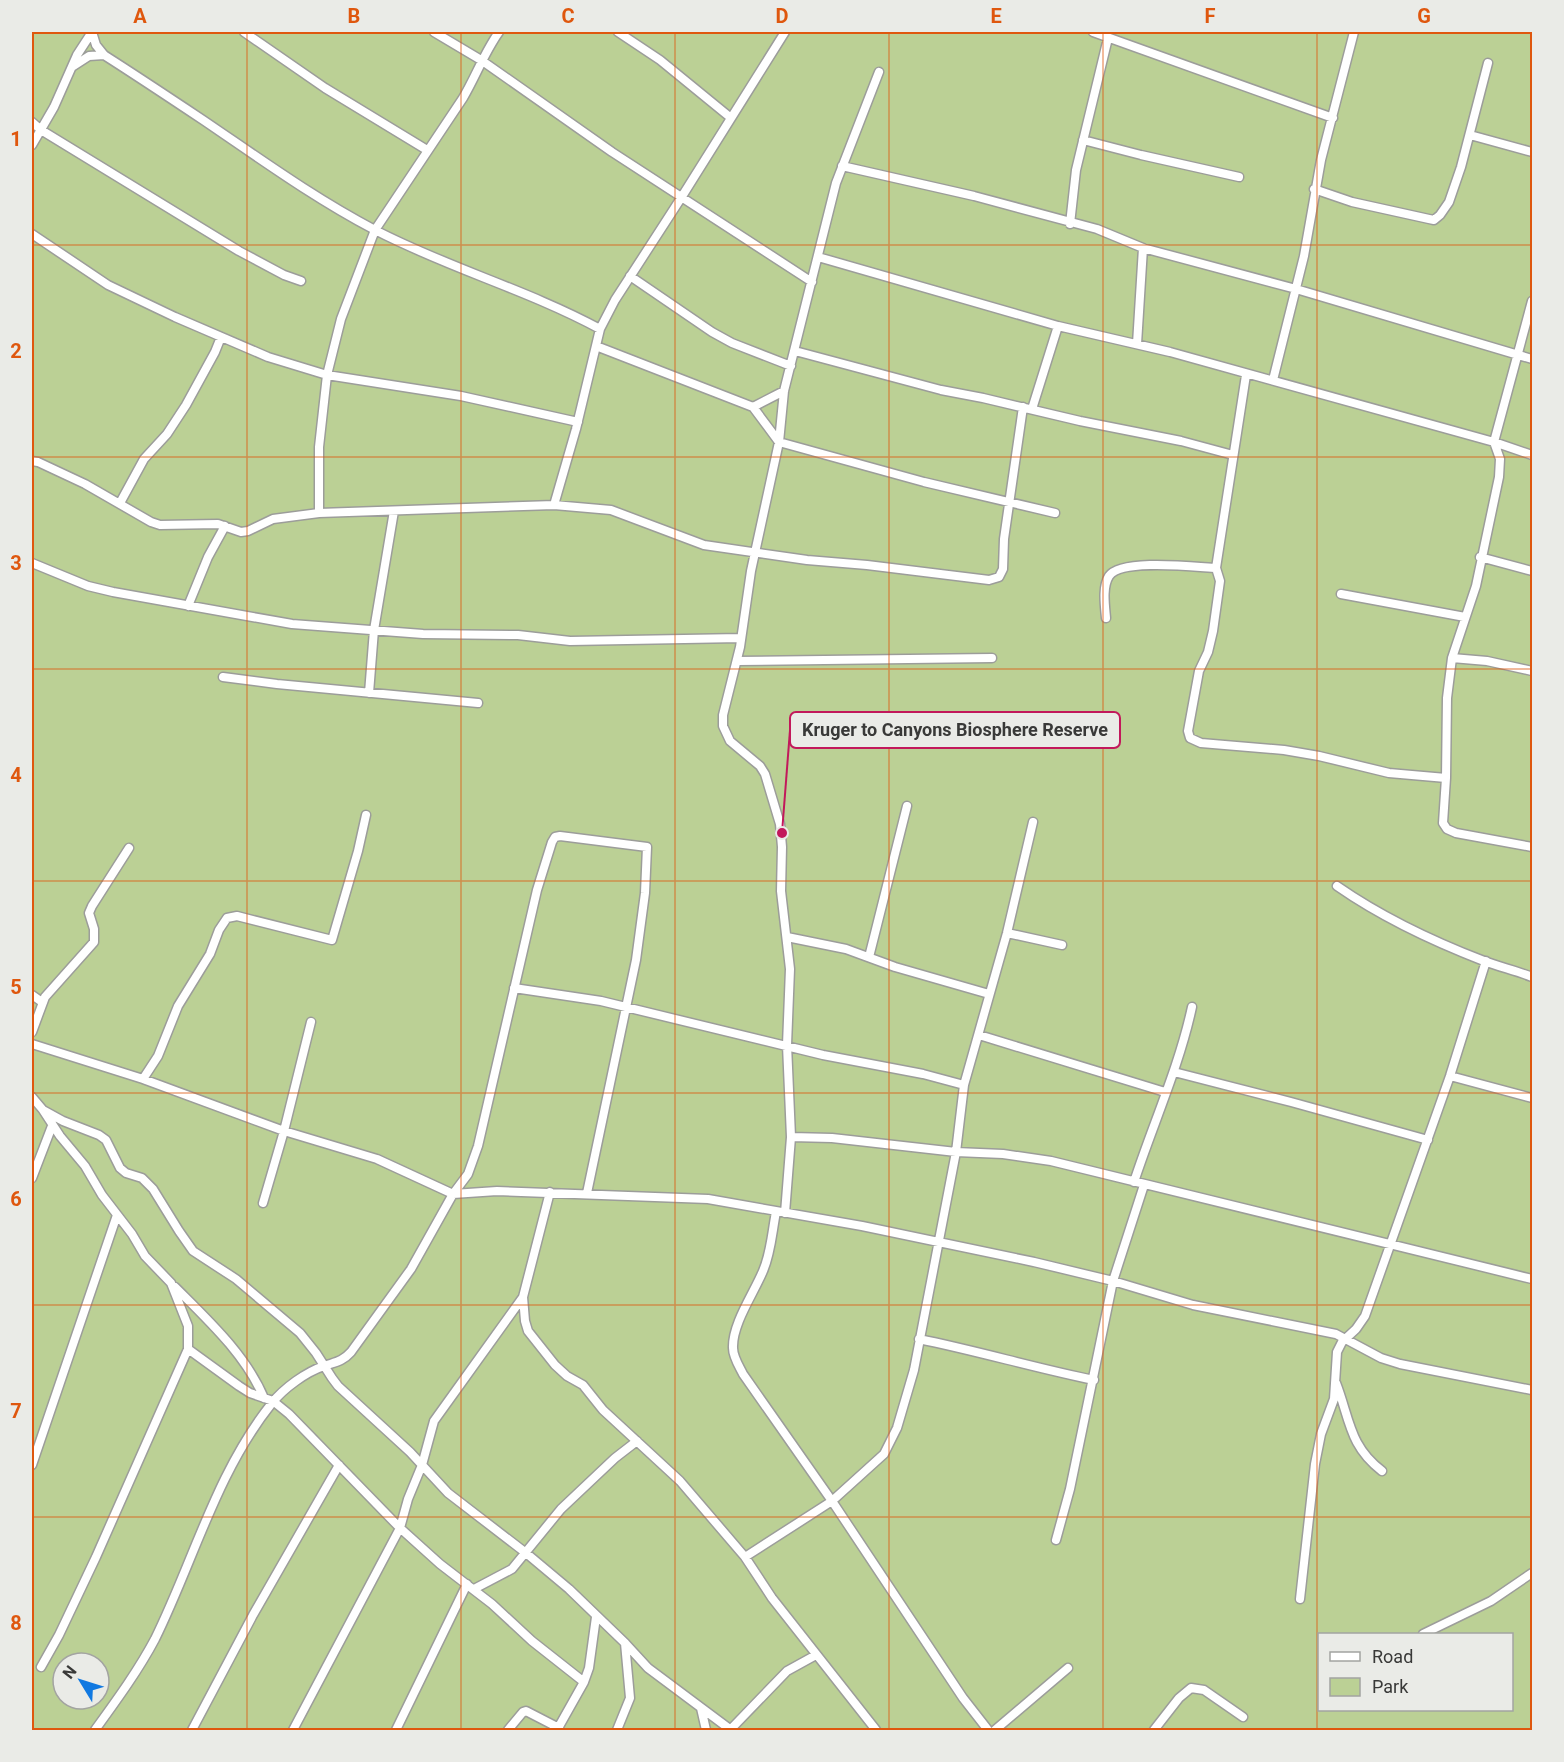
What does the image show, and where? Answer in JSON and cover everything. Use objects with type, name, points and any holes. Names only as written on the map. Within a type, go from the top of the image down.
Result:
[{"type":"street","points":[[92,32],[96,45],[104,54],[290,181],[375,230],[452,266],[564,310],[600,329]]},
{"type":"street","points":[[32,145],[54,107],[83,44],[92,32]]},
{"type":"street","points":[[244,32],[325,88],[427,150]]},
{"type":"street","points":[[434,32],[481,60],[681,198],[812,282]]},
{"type":"street","points":[[320,513],[319,447],[327,375],[341,320],[375,230],[463,98],[481,60],[499,32]]},
{"type":"street","points":[[618,32],[660,60],[731,118]]},
{"type":"street","points":[[554,505],[578,422],[600,329],[615,300],[785,32]]},
{"type":"street","points":[[1093,32],[1333,118]]},
{"type":"street","points":[[1272,380],[1296,290],[1309,230],[1314,189],[1354,32]]},
{"type":"street","points":[[1070,224],[1072,197],[1083,140],[1108,38]]},
{"type":"street","points":[[72,67],[89,56],[104,54]]},
{"type":"street","points":[[1314,189],[1352,202],[1434,220],[1444,212],[1449,202],[1470,135],[1488,63]]},
{"type":"street","points":[[879,72],[836,183],[790,366],[784,391],[779,442],[755,553],[737,661],[725,701],[723,726],[730,741],[760,766],[769,781],[780,824],[781,891],[790,969],[787,1045],[791,1137],[780,1213],[764,1269],[739,1323],[733,1348],[743,1374],[832,1501],[963,1698],[988,1731]]},
{"type":"street","points":[[32,122],[41,130],[239,251],[284,275],[301,281]]},
{"type":"street","points":[[1470,135],[1533,152]]},
{"type":"street","points":[[1083,140],[1141,156],[1239,177]]},
{"type":"street","points":[[842,165],[974,196],[1070,224],[1097,229],[1143,248],[1533,358]]},
{"type":"street","points":[[32,234],[108,285],[268,357],[327,375],[461,396],[578,422]]},
{"type":"street","points":[[1137,344],[1143,248]]},
{"type":"street","points":[[818,257],[1058,326],[1137,344],[1246,375],[1272,380],[1533,455]]},
{"type":"street","points":[[630,276],[732,344],[790,366]]},
{"type":"street","points":[[1533,301],[1494,442],[1500,459],[1499,477],[1480,557],[1476,586],[1452,658],[1447,698],[1443,823],[1447,829],[1456,833],[1533,847]]},
{"type":"street","points":[[32,461],[160,525],[204,524],[225,526],[241,532],[273,519],[320,513],[554,505],[611,510],[704,545],[755,553],[995,579],[1003,569],[1004,539],[1027,408],[1058,326]]},
{"type":"street","points":[[120,503],[144,459],[167,434],[186,405],[221,337]]},
{"type":"street","points":[[596,346],[753,407],[779,442],[924,482],[1055,513]]},
{"type":"street","points":[[795,351],[940,390],[1233,454]]},
{"type":"street","points":[[1246,375],[1216,568],[1220,581],[1213,631],[1196,683],[1188,731],[1192,740],[1201,743],[1296,752],[1389,773],[1446,778]]},
{"type":"street","points":[[753,407],[784,391]]},
{"type":"street","points":[[369,693],[375,630],[394,511]]},
{"type":"street","points":[[188,606],[208,557],[225,526]]},
{"type":"street","points":[[1480,557],[1533,571]]},
{"type":"street","points":[[32,563],[88,586],[292,624],[464,636],[518,635],[570,641],[741,638]]},
{"type":"street","points":[[1106,618],[1106,583],[1109,575],[1119,569],[1138,566],[1216,568]]},
{"type":"street","points":[[1341,594],[1465,617]]},
{"type":"street","points":[[737,661],[992,658]]},
{"type":"street","points":[[1452,658],[1487,661],[1533,671]]},
{"type":"street","points":[[223,677],[478,703]]},
{"type":"street","points":[[869,957],[907,806]]},
{"type":"street","points":[[143,1079],[158,1056],[178,1006],[210,954],[219,930],[227,918],[237,916],[332,939],[366,815]]},
{"type":"street","points":[[745,1557],[832,1501],[884,1454],[897,1428],[914,1370],[956,1152],[964,1085],[1007,933],[1033,822]]},
{"type":"street","points":[[95,1731],[119,1698],[154,1639],[216,1494],[269,1400],[306,1375],[345,1359],[362,1340],[411,1269],[453,1194],[468,1174],[478,1146],[537,890],[555,837],[569,836],[646,847],[641,933],[587,1193]]},
{"type":"street","points":[[32,1032],[42,1002],[53,986],[93,942],[94,928],[89,913],[129,848]]},
{"type":"street","points":[[1337,886],[1398,924],[1486,961],[1533,976]]},
{"type":"street","points":[[1007,933],[1062,945]]},
{"type":"street","points":[[786,937],[846,949],[895,967],[989,994]]},
{"type":"street","points":[[1300,1599],[1315,1464],[1321,1434],[1334,1399],[1337,1352],[1340,1345],[1365,1316],[1450,1076],[1486,961]]},
{"type":"street","points":[[514,988],[585,997],[844,1060],[923,1074],[964,1085]]},
{"type":"street","points":[[32,995],[42,1002]]},
{"type":"street","points":[[1134,1182],[1174,1072],[1192,1006]]},
{"type":"street","points":[[262,1203],[284,1131],[311,1022]]},
{"type":"street","points":[[979,1035],[1165,1092]]},
{"type":"street","points":[[32,1044],[143,1079],[284,1131],[377,1159],[453,1194],[497,1191],[550,1192],[708,1199],[862,1226],[1113,1281],[1194,1305],[1323,1331],[1346,1338],[1381,1358],[1400,1364],[1533,1390]]},
{"type":"street","points":[[1174,1072],[1428,1140]]},
{"type":"street","points":[[1450,1076],[1533,1098]]},
{"type":"street","points":[[32,1096],[44,1110],[52,1126],[86,1166],[145,1256],[216,1330],[238,1356],[269,1400]]},
{"type":"street","points":[[44,1110],[63,1122],[99,1135],[106,1140],[120,1168],[126,1173],[142,1178],[153,1189],[193,1251],[236,1279],[300,1333],[338,1386],[385,1428],[448,1493],[569,1588],[648,1668],[731,1730],[787,1671],[816,1655]]},
{"type":"street","points":[[32,1178],[52,1126]]},
{"type":"street","points":[[791,1137],[853,1140],[956,1152],[1023,1156],[1051,1161],[1391,1243],[1533,1280]]},
{"type":"street","points":[[1056,1540],[1070,1489],[1094,1380],[1113,1281],[1144,1185]]},
{"type":"street","points":[[550,1192],[524,1297],[525,1321],[533,1339],[555,1365],[567,1376],[583,1385],[603,1410],[680,1481],[745,1557],[772,1598],[876,1731]]},
{"type":"street","points":[[32,1465],[117,1215]]},
{"type":"street","points":[[41,1666],[59,1635],[96,1557],[188,1349],[188,1326],[171,1283]]},
{"type":"street","points":[[293,1731],[400,1528],[408,1499],[422,1465],[429,1435],[439,1412],[524,1297]]},
{"type":"street","points":[[919,1339],[1094,1380]]},
{"type":"street","points":[[188,1349],[239,1386],[269,1400],[301,1425],[400,1528],[440,1564],[471,1587],[532,1641],[584,1682]]},
{"type":"street","points":[[1335,1382],[1356,1444],[1382,1471]]},
{"type":"street","points":[[396,1731],[471,1587],[512,1569],[561,1509],[615,1458],[637,1441]]},
{"type":"street","points":[[192,1731],[253,1615],[339,1465]]},
{"type":"street","points":[[1427,1633],[1491,1601],[1533,1573]]},
{"type":"street","points":[[508,1731],[526,1711],[558,1729],[584,1682],[589,1668],[596,1617]]},
{"type":"street","points":[[617,1731],[630,1698],[625,1643]]},
{"type":"street","points":[[995,1731],[1068,1668]]},
{"type":"street","points":[[1154,1731],[1179,1698],[1191,1688],[1204,1690],[1243,1717]]},
{"type":"street","points":[[701,1707],[706,1731]]},
{"type":"green space","points":[[32,32],[1532,32],[1532,1730],[32,1730]]},
{"type":"place","name":"Kruger to Canyons Biosphere Reserve","points":[[782,833]]}]
